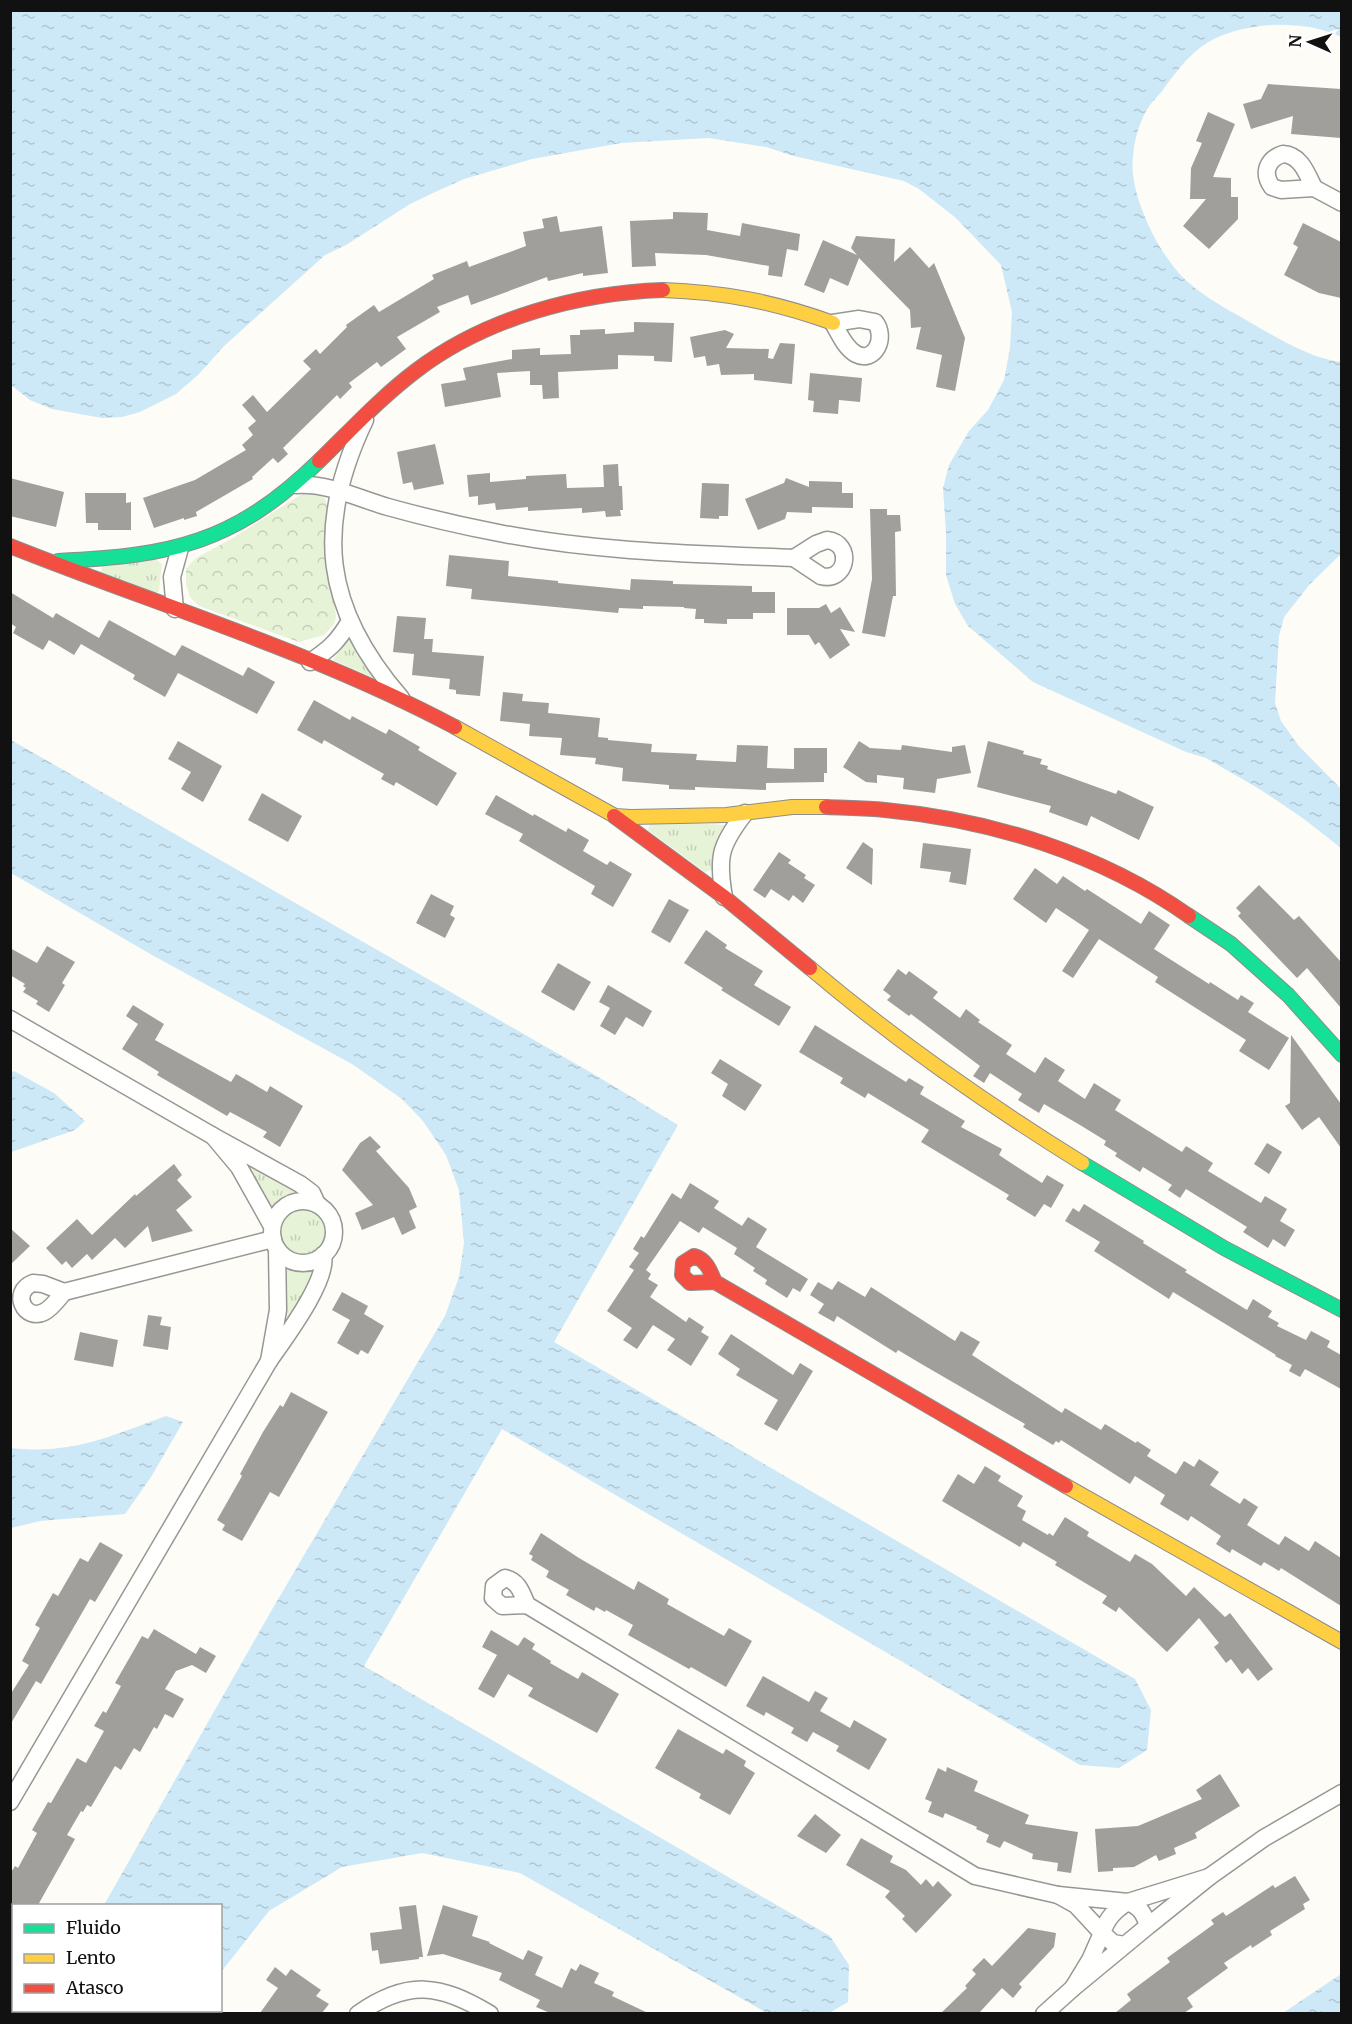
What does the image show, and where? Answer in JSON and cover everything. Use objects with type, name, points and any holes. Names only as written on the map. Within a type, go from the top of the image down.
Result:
[{"type":"street","points":[[1314,188],[1341,203]]},
{"type":"street","points":[[47,561],[117,557],[180,548],[228,530],[260,512],[296,485],[388,392],[418,370],[436,357],[473,337],[520,316],[585,298],[644,291],[700,290],[747,297],[785,306],[833,323]]},
{"type":"street","points":[[369,411],[350,451],[339,491],[332,537],[334,565],[356,637],[381,675],[403,701]]},
{"type":"street","points":[[296,485],[319,485],[407,512],[499,533],[561,543],[649,553],[794,558]]},
{"type":"street","points":[[10,546],[310,662],[403,701],[614,816],[724,897],[800,962],[888,1031],[1044,1141],[1143,1202],[1251,1264],[1341,1310]]},
{"type":"street","points":[[175,609],[172,577],[180,548]]},
{"type":"street","points":[[310,662],[338,641],[350,621]]},
{"type":"street","points":[[614,816],[745,813],[791,806],[848,806],[959,819],[1014,833],[1120,873],[1206,924],[1278,985],[1312,1019],[1341,1055]]},
{"type":"street","points":[[724,897],[719,870],[722,850],[729,834],[745,813]]},
{"type":"street","points":[[10,1019],[300,1184],[312,1193],[317,1204],[329,1215],[334,1224],[332,1245],[324,1255],[309,1263],[289,1260],[274,1238],[239,1167],[213,1136]]},
{"type":"street","points":[[269,1361],[278,1310],[274,1238],[276,1216],[292,1202],[302,1200],[317,1204]]},
{"type":"street","points":[[64,1292],[274,1238]]},
{"type":"street","points":[[10,1802],[269,1361],[310,1298],[322,1273],[324,1255]]},
{"type":"street","points":[[715,1282],[959,1425],[1341,1642]]},
{"type":"street","points":[[527,1605],[975,1876],[1058,1895],[1128,1902],[1139,1907],[1148,1926]]},
{"type":"street","points":[[1044,2013],[1209,1878],[1264,1838],[1341,1793]]},
{"type":"street","points":[[1073,1988],[1090,1960],[1105,1924],[1114,1911],[1128,1902],[1209,1878]]},
{"type":"street","points":[[1058,1895],[1076,1905],[1113,1943],[1125,1945]]},
{"type":"street","points":[[358,2013],[392,1994],[421,1990],[448,1992],[490,2013]]},
{"type":"green space","points":[[314,493],[325,498],[327,506],[326,541],[336,617],[334,624],[324,635],[299,642],[199,606],[190,597],[186,584],[186,569],[196,558],[233,538],[300,495]]},
{"type":"green space","points":[[155,559],[162,564],[159,591],[153,595],[101,576],[102,564]]},
{"type":"green space","points":[[351,634],[374,678],[333,660]]},
{"type":"green space","points":[[651,821],[725,825],[725,834],[715,869],[705,872],[648,830]]},
{"type":"green space","points":[[246,1160],[300,1192],[282,1200],[272,1210],[243,1164]]},
{"type":"green space","points":[[299,1207],[309,1207],[321,1214],[328,1226],[328,1236],[321,1248],[309,1255],[299,1255],[284,1244],[280,1236],[280,1226],[291,1211]]},
{"type":"green space","points":[[287,1265],[299,1271],[319,1267],[287,1320]]},
{"type":"water","points":[[10,11],[1341,11],[1341,37],[1308,27],[1270,25],[1232,32],[1201,47],[1190,56],[1147,110],[1137,135],[1133,175],[1135,188],[1152,233],[1169,261],[1189,283],[1202,294],[1292,346],[1316,356],[1341,362],[1341,554],[1310,584],[1284,617],[1279,636],[1275,703],[1281,721],[1298,745],[1341,789],[1341,848],[1261,790],[1206,758],[1186,752],[1033,682],[968,626],[955,604],[946,575],[943,488],[949,465],[969,431],[988,410],[1004,380],[1010,348],[1012,312],[1001,265],[956,218],[919,189],[904,181],[794,156],[766,147],[709,138],[621,143],[532,159],[464,179],[433,193],[410,204],[346,245],[325,255],[224,346],[198,375],[176,394],[140,412],[122,417],[102,418],[52,409],[30,400],[11,385]]},
{"type":"water","points":[[11,740],[590,1072],[678,1125],[554,1342],[1135,1679],[1151,1710],[1147,1750],[1119,1768],[1080,1765],[502,1429],[364,1666],[830,1936],[849,1965],[848,2002],[829,2013],[767,2013],[520,1873],[422,1853],[342,1867],[269,1911],[222,1971],[222,1904],[105,1904],[270,1613],[445,1316],[459,1277],[464,1243],[459,1190],[446,1155],[423,1121],[402,1099],[352,1064],[152,955],[11,873]]},
{"type":"water","points":[[14,1071],[54,1093],[85,1121],[75,1130],[11,1152],[10,1073]]},
{"type":"water","points":[[166,1416],[183,1422],[151,1477],[125,1514],[40,1521],[11,1528],[11,1448],[53,1449],[72,1446],[109,1437]]},
{"type":"water","points":[[1341,1974],[1341,2013],[1283,2013]]},
{"type":"water","points":[[42,2012],[196,2012],[195,2014]]},
{"type":"building","points":[[1268,84],[1341,89],[1341,138],[1291,134],[1293,116],[1251,129],[1243,104],[1261,99]]},
{"type":"building","points":[[1208,112],[1235,124],[1213,177],[1231,178],[1231,197],[1238,197],[1238,219],[1209,249],[1183,226],[1206,199],[1190,199],[1191,168],[1202,143],[1196,141]]},
{"type":"building","points":[[673,212],[708,213],[707,230],[740,236],[742,223],[800,234],[798,251],[787,249],[782,277],[768,275],[769,266],[706,255],[655,253],[656,266],[632,267],[630,221],[673,219]]},
{"type":"building","points":[[557,216],[560,232],[602,226],[608,273],[583,276],[583,273],[548,281],[547,277],[471,305],[468,295],[437,307],[440,312],[397,337],[406,349],[381,367],[377,362],[349,383],[352,387],[340,399],[337,395],[283,448],[288,454],[278,463],[273,458],[252,477],[253,479],[196,512],[197,516],[154,528],[143,498],[195,480],[246,450],[242,445],[253,435],[248,428],[256,421],[242,405],[253,395],[267,412],[311,369],[303,361],[316,349],[320,354],[347,327],[346,325],[374,305],[379,312],[434,279],[432,275],[467,261],[469,267],[526,246],[523,232],[544,228],[542,219]]},
{"type":"building","points":[[1303,223],[1341,242],[1341,298],[1319,293],[1284,275],[1298,247],[1293,244]]},
{"type":"building","points":[[856,236],[895,239],[894,262],[910,247],[929,268],[934,263],[965,338],[955,391],[936,387],[942,355],[916,349],[921,327],[911,328],[910,310],[859,258],[848,286],[830,278],[824,293],[804,285],[823,240],[857,255],[851,248]]},
{"type":"building","points":[[634,322],[674,323],[672,362],[654,361],[654,356],[618,355],[618,369],[558,372],[559,398],[543,399],[542,385],[530,385],[530,371],[497,373],[501,397],[445,407],[441,384],[466,380],[463,368],[512,359],[512,350],[540,348],[540,355],[571,354],[570,335],[580,335],[580,330],[605,329],[605,334],[634,332]]},
{"type":"building","points":[[725,330],[734,334],[726,348],[769,349],[768,358],[773,359],[780,343],[795,344],[792,384],[754,380],[754,374],[721,375],[719,364],[707,366],[705,356],[694,358],[690,337]]},
{"type":"building","points":[[810,373],[862,378],[860,402],[839,400],[838,414],[813,412],[814,401],[808,400]]},
{"type":"building","points":[[435,444],[444,484],[414,490],[412,482],[403,484],[397,452]]},
{"type":"building","points":[[618,464],[619,486],[622,486],[621,516],[606,517],[605,511],[582,513],[582,508],[528,511],[528,507],[496,510],[495,503],[478,505],[478,496],[469,497],[467,475],[490,473],[490,482],[526,479],[526,476],[566,474],[567,488],[604,487],[603,465]]},
{"type":"building","points":[[10,478],[64,492],[56,527],[10,516]]},
{"type":"building","points":[[786,478],[809,487],[809,481],[842,482],[842,493],[853,493],[853,508],[812,507],[812,513],[787,512],[785,519],[758,530],[745,499],[784,483]]},
{"type":"building","points":[[702,483],[729,484],[728,516],[719,516],[719,519],[700,518]]},
{"type":"building","points":[[85,493],[126,493],[126,503],[131,502],[131,530],[98,530],[98,523],[86,523]]},
{"type":"building","points":[[870,509],[887,509],[887,515],[900,515],[901,531],[895,532],[896,596],[893,596],[885,637],[862,633],[872,579]]},
{"type":"building","points":[[449,555],[509,561],[508,576],[558,581],[558,583],[630,590],[631,579],[673,581],[673,584],[752,586],[752,592],[775,592],[775,613],[753,613],[753,619],[727,619],[727,624],[704,623],[704,619],[695,619],[696,609],[684,607],[619,608],[618,613],[471,599],[472,589],[446,586]]},
{"type":"building","points":[[10,592],[53,618],[56,613],[99,638],[109,620],[175,656],[182,645],[243,676],[248,667],[275,682],[257,714],[178,673],[165,697],[133,679],[135,675],[81,644],[74,655],[49,640],[43,650],[13,633],[16,627],[10,623]]},
{"type":"building","points":[[826,604],[831,613],[840,607],[855,632],[840,629],[850,645],[830,659],[819,642],[815,645],[809,635],[787,635],[787,608],[819,608]]},
{"type":"building","points":[[397,616],[426,618],[424,639],[433,639],[432,652],[484,656],[480,696],[456,694],[456,690],[449,689],[450,679],[412,675],[414,654],[393,652]]},
{"type":"building","points":[[503,692],[523,694],[522,701],[549,703],[548,713],[600,718],[598,737],[652,744],[651,752],[697,754],[696,760],[736,762],[737,745],[768,746],[767,768],[794,769],[794,748],[827,748],[827,773],[824,773],[824,782],[766,783],[766,790],[695,787],[695,790],[669,789],[669,785],[622,781],[623,768],[595,764],[596,758],[560,755],[562,738],[529,736],[530,724],[500,721]]},
{"type":"building","points":[[314,700],[350,720],[352,716],[386,734],[389,729],[420,747],[418,750],[457,773],[437,806],[396,782],[394,786],[381,779],[384,774],[324,740],[322,744],[297,730]]},
{"type":"building","points":[[178,741],[222,766],[203,802],[181,789],[191,772],[168,759]]},
{"type":"building","points":[[859,741],[870,748],[901,750],[902,745],[952,752],[952,747],[965,745],[971,773],[937,779],[935,793],[903,789],[904,778],[877,775],[877,783],[866,782],[843,767]]},
{"type":"building","points":[[988,741],[1024,751],[1023,754],[1042,759],[1040,764],[1048,766],[1047,769],[1116,794],[1118,790],[1154,807],[1139,840],[1091,816],[1087,826],[1049,812],[1051,806],[977,787]]},
{"type":"building","points":[[262,793],[302,816],[288,842],[248,820]]},
{"type":"building","points":[[496,795],[566,832],[568,828],[589,840],[583,851],[607,865],[610,861],[632,874],[613,907],[591,894],[595,886],[519,841],[523,834],[485,814]]},
{"type":"building","points":[[863,842],[873,849],[872,885],[846,868]]},
{"type":"building","points":[[923,843],[971,849],[966,885],[949,882],[951,872],[920,868]]},
{"type":"building","points":[[779,852],[791,860],[788,863],[806,875],[804,878],[815,885],[803,903],[793,895],[789,901],[771,889],[765,898],[753,890]]},
{"type":"building","points":[[1035,868],[1057,884],[1063,876],[1141,924],[1149,911],[1170,925],[1154,949],[1238,1000],[1241,995],[1254,1003],[1248,1012],[1289,1038],[1269,1070],[1239,1051],[1246,1040],[1155,982],[1158,977],[1099,939],[1073,978],[1062,971],[1089,930],[1056,908],[1046,923],[1013,899]]},
{"type":"building","points":[[1259,885],[1294,920],[1299,916],[1341,962],[1341,1008],[1307,968],[1297,978],[1238,916],[1241,913],[1236,908]]},
{"type":"building","points":[[431,894],[454,906],[450,915],[455,918],[445,938],[416,923]]},
{"type":"building","points":[[669,899],[689,910],[670,943],[651,932]]},
{"type":"building","points":[[706,930],[727,945],[725,948],[763,971],[754,985],[791,1007],[779,1026],[721,990],[723,988],[684,963]]},
{"type":"building","points":[[47,946],[75,962],[62,983],[65,985],[49,1012],[36,1004],[38,1001],[23,992],[26,988],[23,986],[25,984],[10,975],[10,948],[37,963]]},
{"type":"building","points":[[558,963],[591,982],[574,1011],[541,992]]},
{"type":"building","points":[[898,969],[906,975],[909,971],[938,992],[933,998],[960,1018],[966,1009],[980,1020],[978,1022],[1012,1045],[1006,1054],[1035,1073],[1045,1057],[1065,1070],[1058,1081],[1085,1099],[1094,1083],[1121,1100],[1115,1110],[1182,1152],[1186,1146],[1213,1163],[1208,1171],[1261,1203],[1265,1196],[1287,1209],[1280,1221],[1295,1230],[1285,1247],[1273,1239],[1268,1248],[1243,1232],[1247,1227],[1186,1189],[1180,1198],[1168,1190],[1172,1185],[1143,1167],[1140,1172],[1115,1156],[1117,1153],[1104,1145],[1106,1141],[1080,1125],[1044,1104],[1039,1113],[1018,1100],[1022,1094],[990,1073],[984,1083],[973,1076],[980,1066],[911,1014],[909,1016],[887,1000],[891,996],[883,990]]},
{"type":"building","points":[[608,985],[652,1011],[643,1027],[626,1017],[615,1035],[600,1026],[610,1008],[599,1002]]},
{"type":"building","points":[[133,1005],[164,1024],[155,1040],[231,1082],[236,1074],[267,1092],[270,1086],[303,1106],[280,1147],[263,1137],[267,1132],[230,1112],[227,1116],[157,1075],[159,1072],[122,1049],[138,1024],[126,1016]]},
{"type":"building","points":[[815,1025],[906,1082],[909,1078],[924,1087],[920,1094],[965,1121],[961,1127],[1002,1149],[999,1155],[1042,1183],[1047,1175],[1064,1185],[1051,1208],[1044,1204],[1035,1217],[1006,1199],[1009,1195],[921,1142],[929,1130],[868,1093],[865,1098],[840,1083],[843,1078],[799,1052]]},
{"type":"building","points":[[1291,1035],[1341,1104],[1341,1148],[1319,1117],[1302,1130],[1285,1106],[1290,1103]]},
{"type":"building","points":[[720,1059],[762,1085],[745,1111],[722,1096],[728,1084],[711,1073]]},
{"type":"building","points":[[370,1136],[381,1147],[376,1151],[409,1188],[417,1207],[409,1211],[416,1228],[402,1235],[394,1217],[362,1230],[355,1213],[373,1205],[342,1170],[360,1143]]},
{"type":"building","points":[[1267,1143],[1282,1152],[1269,1174],[1254,1164]]},
{"type":"building","points":[[174,1164],[182,1175],[177,1180],[192,1197],[176,1210],[193,1231],[152,1242],[148,1226],[125,1248],[115,1238],[92,1260],[87,1254],[72,1268],[66,1261],[62,1265],[46,1248],[77,1219],[92,1235],[135,1194],[136,1196]]},
{"type":"building","points":[[690,1183],[719,1201],[714,1208],[742,1226],[748,1217],[767,1229],[756,1247],[808,1279],[800,1292],[793,1288],[787,1298],[765,1284],[767,1280],[753,1271],[755,1268],[734,1254],[737,1248],[703,1227],[699,1233],[680,1221],[646,1270],[651,1274],[648,1279],[658,1285],[650,1297],[686,1322],[689,1317],[704,1327],[701,1332],[709,1337],[691,1366],[667,1350],[675,1339],[653,1325],[637,1349],[623,1340],[632,1328],[607,1311],[634,1270],[629,1267],[639,1253],[633,1249],[641,1236],[644,1238],[672,1193],[681,1199]]},
{"type":"building","points":[[1084,1204],[1187,1270],[1185,1272],[1247,1310],[1253,1299],[1272,1311],[1268,1317],[1279,1323],[1277,1326],[1306,1340],[1311,1331],[1330,1341],[1327,1347],[1341,1355],[1341,1389],[1305,1369],[1300,1377],[1289,1371],[1292,1365],[1276,1355],[1173,1292],[1169,1299],[1094,1251],[1100,1242],[1065,1221],[1073,1208],[1079,1212]]},
{"type":"building","points":[[10,1228],[30,1246],[10,1265]]},
{"type":"building","points":[[838,1281],[865,1297],[871,1287],[955,1341],[961,1331],[980,1342],[972,1355],[1062,1413],[1065,1408],[1101,1430],[1105,1424],[1136,1443],[1137,1441],[1151,1450],[1147,1456],[1176,1474],[1184,1461],[1194,1467],[1199,1459],[1219,1472],[1210,1485],[1240,1504],[1244,1498],[1258,1507],[1247,1525],[1279,1545],[1285,1536],[1309,1551],[1315,1541],[1341,1558],[1341,1606],[1281,1568],[1279,1571],[1264,1562],[1261,1566],[1232,1549],[1230,1553],[1216,1544],[1221,1536],[1191,1516],[1188,1521],[1160,1504],[1165,1495],[1135,1476],[1130,1484],[1061,1440],[1059,1443],[1056,1441],[1053,1445],[1023,1427],[1025,1424],[898,1350],[896,1353],[837,1316],[834,1322],[818,1313],[824,1304],[810,1295],[818,1282],[832,1290]]},
{"type":"building","points":[[342,1292],[368,1306],[364,1314],[384,1326],[368,1354],[361,1350],[358,1355],[337,1343],[350,1320],[332,1310]]},
{"type":"building","points":[[148,1315],[162,1317],[160,1325],[171,1327],[168,1350],[143,1346]]},
{"type":"building","points":[[80,1332],[118,1340],[113,1367],[74,1360]]},
{"type":"building","points":[[731,1334],[793,1375],[800,1363],[813,1371],[777,1431],[764,1424],[778,1400],[736,1375],[740,1369],[718,1354]]},
{"type":"building","points":[[291,1392],[328,1412],[279,1497],[270,1492],[242,1541],[222,1530],[225,1525],[217,1520],[263,1432],[280,1405],[283,1407]]},
{"type":"building","points":[[985,1466],[1001,1476],[998,1481],[1023,1496],[1017,1506],[1026,1511],[1022,1520],[1053,1536],[1065,1517],[1089,1532],[1087,1536],[1130,1562],[1135,1554],[1152,1564],[1186,1596],[1194,1587],[1225,1617],[1230,1613],[1273,1669],[1258,1681],[1248,1668],[1242,1674],[1231,1659],[1226,1663],[1214,1647],[1219,1643],[1199,1618],[1167,1652],[1119,1607],[1116,1612],[1102,1603],[1107,1596],[1055,1565],[1057,1562],[1023,1542],[1020,1547],[942,1501],[958,1474],[974,1484]]},
{"type":"building","points":[[541,1533],[634,1590],[638,1581],[669,1599],[667,1604],[724,1636],[729,1628],[752,1641],[726,1687],[628,1635],[633,1625],[606,1610],[605,1612],[596,1607],[594,1611],[566,1595],[569,1590],[546,1577],[549,1571],[531,1560],[533,1556],[529,1554]]},
{"type":"building","points":[[100,1542],[123,1555],[95,1602],[90,1599],[41,1684],[36,1681],[10,1725],[10,1695],[29,1665],[22,1661],[40,1628],[35,1625],[53,1593],[58,1596],[80,1558],[88,1562]]},
{"type":"building","points":[[154,1629],[196,1654],[200,1647],[216,1656],[206,1673],[192,1665],[176,1671],[165,1689],[184,1699],[173,1718],[165,1714],[157,1729],[154,1727],[140,1752],[134,1748],[121,1770],[115,1766],[91,1807],[87,1805],[83,1812],[81,1811],[67,1835],[75,1839],[39,1904],[10,1905],[10,1874],[15,1866],[18,1868],[37,1833],[32,1830],[48,1802],[51,1803],[77,1758],[86,1763],[104,1731],[94,1726],[103,1711],[106,1713],[121,1686],[115,1683],[142,1636],[148,1639]]},
{"type":"building","points":[[491,1630],[518,1646],[524,1637],[535,1644],[532,1649],[551,1661],[550,1663],[578,1679],[582,1672],[619,1694],[597,1733],[528,1696],[533,1688],[508,1674],[494,1698],[478,1689],[497,1655],[482,1647]]},
{"type":"building","points":[[763,1676],[809,1702],[815,1691],[828,1698],[820,1711],[850,1728],[854,1720],[887,1739],[869,1770],[836,1751],[839,1746],[813,1732],[807,1742],[791,1733],[794,1728],[766,1712],[764,1716],[746,1706]]},
{"type":"building","points":[[678,1729],[723,1754],[726,1749],[746,1761],[744,1766],[755,1773],[730,1815],[699,1798],[701,1794],[655,1768]]},
{"type":"building","points":[[947,1767],[978,1781],[974,1791],[1029,1815],[1025,1824],[1078,1832],[1071,1873],[1057,1871],[1058,1863],[1032,1859],[1033,1854],[1004,1841],[1000,1848],[986,1842],[989,1835],[945,1813],[943,1818],[928,1812],[932,1802],[925,1799],[938,1768],[946,1772]]},
{"type":"building","points":[[1220,1774],[1240,1806],[1195,1833],[1197,1838],[1174,1848],[1176,1854],[1159,1861],[1156,1855],[1134,1867],[1113,1868],[1113,1871],[1098,1872],[1095,1829],[1138,1826],[1202,1799],[1196,1790]]},
{"type":"building","points":[[815,1814],[841,1835],[826,1853],[797,1836]]},
{"type":"building","points":[[861,1838],[893,1856],[890,1862],[906,1870],[921,1885],[926,1879],[933,1887],[938,1881],[952,1895],[916,1933],[902,1919],[905,1916],[885,1897],[890,1891],[846,1865]]},
{"type":"building","points":[[1295,1876],[1310,1900],[1303,1904],[1305,1909],[1270,1931],[1272,1935],[1252,1948],[1251,1945],[1224,1963],[1228,1968],[1187,1998],[1193,2007],[1184,2013],[1115,2013],[1131,2000],[1127,1994],[1170,1962],[1167,1958],[1214,1924],[1211,1920],[1223,1912],[1226,1916],[1273,1885],[1275,1888]]},
{"type":"building","points":[[416,1905],[423,1957],[380,1964],[378,1950],[372,1951],[370,1933],[402,1929],[399,1907]]},
{"type":"building","points":[[443,1905],[478,1916],[472,1936],[490,1942],[523,1960],[528,1950],[543,1957],[535,1975],[562,1988],[571,1968],[576,1971],[580,1964],[599,1973],[594,1983],[614,1992],[612,1996],[648,2013],[550,2013],[536,2007],[540,2000],[499,1980],[502,1973],[443,1954],[427,1956]]},
{"type":"building","points":[[1028,1928],[1056,1933],[1054,1947],[1019,1984],[1022,1987],[1013,1998],[1002,1988],[979,2013],[941,2013],[967,1988],[965,1986],[976,1974],[972,1970],[984,1958],[992,1966]]},
{"type":"building","points":[[275,1967],[286,1976],[291,1969],[321,1990],[316,1996],[329,2004],[322,2013],[260,2013],[278,1988],[266,1980]]},
{"type":"traffic: fast","points":[[58,561],[135,555],[200,540],[259,511],[319,461]]},
{"type":"traffic: fast","points":[[1189,916],[1231,944],[1288,995],[1342,1055]]},
{"type":"traffic: fast","points":[[1082,1163],[1224,1248],[1342,1310]]},
{"type":"traffic: slow","points":[[663,290],[749,299],[791,309],[833,323]]},
{"type":"traffic: slow","points":[[455,727],[615,816],[726,815],[792,807],[826,807]]},
{"type":"traffic: slow","points":[[810,968],[875,1021],[942,1070],[1011,1118],[1082,1163]]},
{"type":"traffic: slow","points":[[1066,1486],[1342,1642]]},
{"type":"traffic: jam","points":[[319,461],[404,380],[444,352],[473,336],[503,323],[566,303],[598,296],[663,290]]},
{"type":"traffic: jam","points":[[10,546],[291,652],[347,675],[455,727]]},
{"type":"traffic: jam","points":[[826,807],[878,809],[925,815],[1005,832],[1082,858],[1155,894],[1189,916]]},
{"type":"traffic: jam","points":[[614,816],[724,897],[810,968]]},
{"type":"traffic: jam","points":[[715,1282],[708,1266],[702,1260],[694,1256],[683,1263],[682,1275],[690,1283],[715,1282],[1066,1486]]}]
